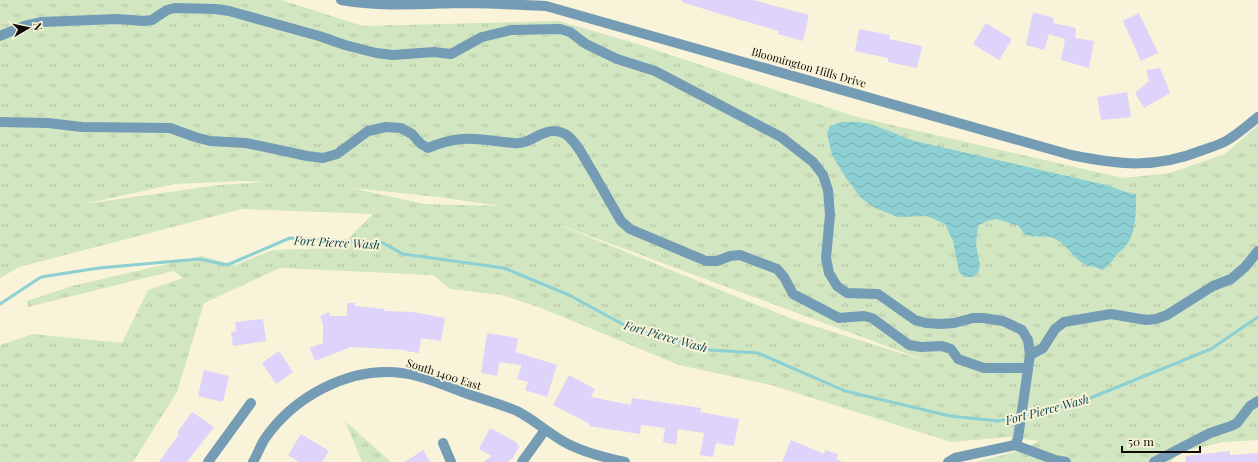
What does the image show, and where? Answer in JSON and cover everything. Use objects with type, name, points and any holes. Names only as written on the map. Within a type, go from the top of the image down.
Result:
[{"type":"street","name":"Bloomington Hills Drive","points":[[341,0],[357,3],[402,4],[547,3],[1071,155],[1104,162],[1135,165],[1166,162],[1196,153],[1226,141],[1258,117]]},
{"type":"street","points":[[0,36],[24,26],[42,22],[117,19],[144,21],[152,20],[167,10],[175,8],[215,9],[229,11],[319,36],[345,45],[376,53],[393,55],[434,52],[450,54],[482,37],[511,30],[560,29],[570,32],[586,44],[617,59],[655,71],[780,137],[813,162],[823,175],[828,190],[830,215],[826,258],[829,273],[837,286],[847,293],[878,294],[915,320],[926,323],[954,323],[973,318],[983,318],[1003,321],[1022,330],[1028,340],[1030,355],[1016,442]]},
{"type":"street","points":[[0,122],[48,123],[82,127],[170,128],[210,141],[246,143],[323,158],[337,154],[368,131],[386,127],[401,128],[412,134],[421,144],[428,148],[450,140],[474,138],[517,144],[529,141],[545,132],[556,131],[567,135],[573,141],[586,160],[621,221],[630,229],[706,261],[717,261],[730,256],[740,255],[777,269],[784,277],[793,294],[839,318],[864,316],[872,318],[909,345],[921,347],[942,346],[951,349],[958,359],[984,368],[1028,368]]},
{"type":"street","points":[[1030,355],[1043,348],[1055,329],[1064,322],[1111,314],[1146,320],[1156,319],[1167,315],[1213,286],[1231,279],[1245,267],[1258,251]]},
{"type":"street","name":"South 1400 East","points":[[254,462],[264,441],[280,421],[300,403],[318,391],[337,382],[362,375],[384,372],[403,373],[425,379],[514,410],[529,418],[567,444],[606,460],[625,462]]},
{"type":"street","points":[[1154,462],[1210,433],[1237,423],[1250,406],[1258,401]]},
{"type":"street","points":[[208,462],[251,403]]},
{"type":"street","points":[[522,462],[546,430]]},
{"type":"street","points":[[948,462],[955,458],[1016,442],[1054,460],[1066,462]]},
{"type":"street","points":[[443,444],[451,462]]},
{"type":"green space","points":[[0,0],[281,0],[363,26],[559,21],[638,44],[853,116],[1123,178],[1170,173],[1225,154],[1258,125],[1258,440],[1223,442],[1180,452],[1171,462],[975,462],[1015,452],[1039,441],[1009,437],[951,442],[771,385],[679,365],[541,308],[502,295],[450,289],[433,275],[280,268],[204,303],[177,392],[133,462],[0,462],[0,345],[33,334],[122,343],[148,290],[183,278],[173,271],[28,307],[27,301],[72,286],[202,256],[235,265],[273,250],[339,248],[373,214],[242,209],[19,267],[0,278]],"holes":[[[243,181],[266,182],[219,185],[84,204],[175,184]],[[352,188],[438,197],[501,206],[424,204]],[[562,226],[929,362],[792,319]]]},
{"type":"green space","points":[[345,421],[391,462],[362,462]]},
{"type":"water","points":[[842,122],[871,124],[915,141],[1106,185],[1124,192],[1136,194],[1134,229],[1124,248],[1117,254],[1109,265],[1102,270],[1096,267],[1087,266],[1078,260],[1061,242],[1051,237],[1031,236],[1024,234],[1019,226],[997,219],[987,221],[978,226],[976,244],[980,266],[978,273],[972,277],[964,277],[959,272],[953,241],[945,224],[927,216],[898,217],[875,208],[861,198],[846,178],[832,155],[827,133],[830,126]]},
{"type":"building","points":[[682,0],[753,0],[809,15],[803,41],[778,34],[779,31],[682,2]]},
{"type":"building","points":[[1033,12],[1054,18],[1053,23],[1076,28],[1075,38],[1094,41],[1089,68],[1061,60],[1065,39],[1049,34],[1044,50],[1026,45]]},
{"type":"building","points":[[1139,13],[1158,53],[1141,61],[1123,21]]},
{"type":"building","points":[[986,23],[1012,39],[999,60],[973,44]]},
{"type":"building","points":[[859,29],[890,35],[889,39],[922,46],[917,68],[888,62],[888,58],[855,51]]},
{"type":"building","points":[[1160,68],[1170,93],[1144,108],[1135,93],[1149,81],[1146,70]]},
{"type":"building","points":[[1127,92],[1131,117],[1101,120],[1097,97]]},
{"type":"building","points":[[347,303],[355,303],[355,306],[385,309],[384,311],[413,312],[445,318],[441,341],[421,338],[419,353],[406,350],[351,347],[315,361],[310,348],[323,343],[323,324],[320,316],[329,312],[330,316],[347,316]]},
{"type":"building","points":[[263,319],[266,341],[233,346],[231,332],[236,331],[235,322]]},
{"type":"building","points":[[487,333],[518,338],[516,352],[557,365],[547,397],[525,390],[528,382],[517,379],[522,365],[499,362],[497,376],[481,373]]},
{"type":"building","points":[[279,351],[293,372],[276,384],[262,363]]},
{"type":"building","points":[[204,370],[229,376],[223,402],[198,396]]},
{"type":"building","points":[[569,375],[595,389],[591,397],[631,405],[632,398],[701,408],[700,412],[739,419],[734,446],[716,443],[713,457],[700,455],[704,433],[678,429],[676,445],[663,442],[665,428],[641,425],[640,434],[589,426],[590,424],[553,405]]},
{"type":"building","points":[[192,412],[214,427],[187,462],[159,462],[179,434],[177,433]]},
{"type":"building","points":[[490,428],[516,442],[519,447],[513,458],[507,462],[483,462],[492,456],[479,449]]},
{"type":"building","points":[[301,434],[329,451],[322,462],[299,462],[288,455]]},
{"type":"building","points":[[791,440],[824,454],[825,450],[838,454],[836,459],[843,462],[782,462]]},
{"type":"building","points":[[423,450],[430,462],[405,462]]},
{"type":"building","points":[[1230,451],[1230,455],[1258,453],[1258,462],[1186,462],[1186,456]]},
{"type":"waterway","name":"Fort Pierce Wash","points":[[0,304],[41,277],[99,268],[199,259],[227,265],[290,238],[383,243],[403,254],[504,268],[569,295],[626,326],[710,350],[758,353],[845,391],[950,416],[998,421],[1018,417]]},
{"type":"waterway","name":"Fort Pierce Wash","points":[[1024,415],[1078,403],[1211,349],[1258,317]]}]
